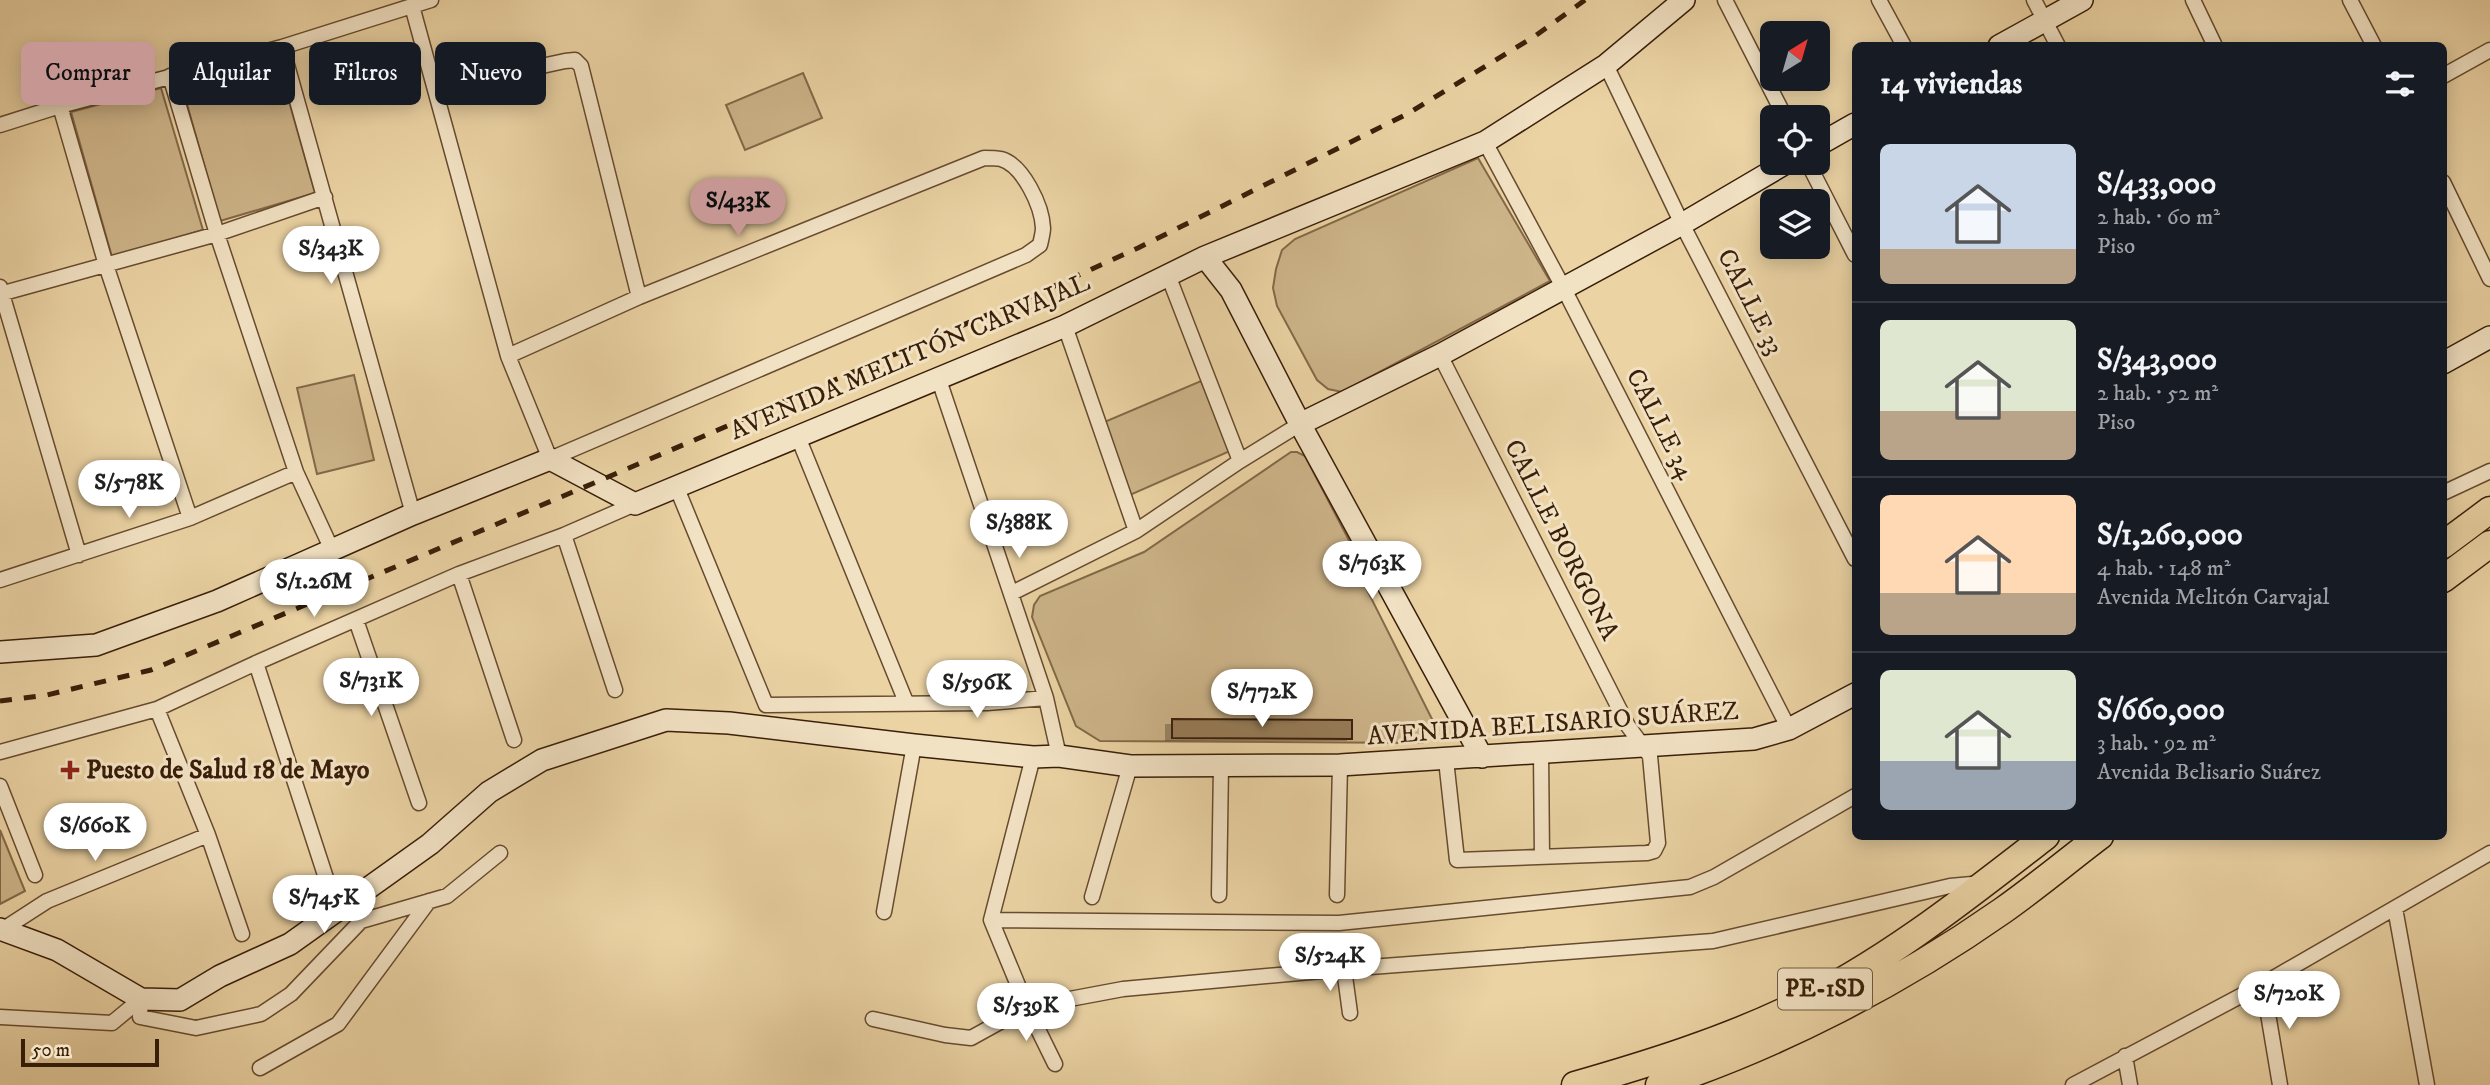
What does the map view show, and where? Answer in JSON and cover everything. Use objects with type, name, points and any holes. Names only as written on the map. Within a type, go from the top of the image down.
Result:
[{"type":"highway","points":[[2447,542],[2490,510]]},
{"type":"highway","points":[[2447,576],[2490,544]]},
{"type":"highway","name":"PE-1SD","points":[[1575,1085],[1657,1061],[1741,1030],[1793,1007],[1895,949],[2041,840]]},
{"type":"highway","name":"PE-1SD","points":[[1659,1085],[1749,1052],[1907,971],[2001,911],[2095,840]]},
{"type":"street","points":[[295,43],[431,0]]},
{"type":"street","name":"AVENIDA MELITÓN CARVAJAL","points":[[0,752],[157,709],[459,574],[564,535],[635,503],[1065,326],[1205,257],[1485,142],[1606,65],[1684,0]]},
{"type":"street","points":[[1725,0],[1778,105]]},
{"type":"street","points":[[1880,0],[1902,42]]},
{"type":"street","points":[[2034,0],[2056,42]]},
{"type":"street","points":[[2006,42],[2082,0]]},
{"type":"street","points":[[2193,0],[2213,42]]},
{"type":"street","points":[[2350,0],[2372,42]]},
{"type":"street","points":[[412,6],[435,89]]},
{"type":"street","points":[[2447,74],[2490,50]]},
{"type":"street","points":[[546,65],[575,60],[581,66],[639,296]]},
{"type":"street","name":"CALLE 33","points":[[1606,65],[1682,224],[1852,553]]},
{"type":"street","points":[[0,125],[169,76]]},
{"type":"street","points":[[295,92],[413,514]]},
{"type":"street","points":[[179,105],[217,234],[296,472],[332,550]]},
{"type":"street","points":[[439,105],[508,356],[550,459],[635,503]]},
{"type":"street","points":[[60,106],[106,265],[190,518]]},
{"type":"street","points":[[1830,138],[1852,126]]},
{"type":"street","name":"CALLE 34","points":[[1485,142],[1563,287],[1788,729]]},
{"type":"street","points":[[0,652],[96,645],[217,601],[413,514],[550,459],[1026,255],[1040,245],[1044,229],[1033,196],[1019,170],[1002,159],[984,158],[639,296],[508,356]]},
{"type":"street","points":[[1012,593],[1136,531],[1300,424],[1440,355],[1682,224],[1766,175]]},
{"type":"street","points":[[1814,175],[1852,249]]},
{"type":"street","points":[[2447,190],[2490,279]]},
{"type":"street","points":[[79,555],[1,291],[217,234],[325,197]]},
{"type":"street","points":[[1205,257],[1231,290],[1300,424],[1482,757]]},
{"type":"street","points":[[1168,275],[1240,461]]},
{"type":"street","points":[[1065,326],[1136,531]]},
{"type":"street","points":[[2447,361],[2490,337]]},
{"type":"street","name":"CALLE BORGONA","points":[[1440,355],[1628,726],[1650,756],[1658,843],[1654,851],[1542,857]]},
{"type":"street","points":[[938,377],[1046,698],[1059,756]]},
{"type":"street","points":[[798,437],[906,702]]},
{"type":"street","points":[[2447,491],[2490,471]]},
{"type":"street","points":[[0,580],[190,518],[296,472]]},
{"type":"street","points":[[676,486],[766,705],[987,703],[1046,698]]},
{"type":"street","points":[[564,535],[615,690]]},
{"type":"street","points":[[459,574],[514,740]]},
{"type":"street","points":[[356,621],[419,803]]},
{"type":"street","points":[[256,663],[326,878]]},
{"type":"street","name":"AVENIDA BELISARIO SUÁREZ","points":[[1,930],[57,950],[141,999],[180,1000],[220,976],[290,944],[430,844],[489,793],[542,760],[666,720],[729,723],[1033,757],[1059,756],[1130,766],[1340,765],[1754,739],[1788,729],[1852,696]]},
{"type":"street","points":[[157,709],[208,835],[242,934]]},
{"type":"street","points":[[884,912],[914,745]]},
{"type":"street","points":[[1446,760],[1457,860],[1542,857],[1541,752]]},
{"type":"street","points":[[1033,757],[991,920],[1027,1007],[1055,1064]]},
{"type":"street","points":[[1219,895],[1221,765]]},
{"type":"street","points":[[1336,895],[1340,765]]},
{"type":"street","points":[[1092,897],[1130,766]]},
{"type":"street","points":[[0,786],[35,876]]},
{"type":"street","points":[[991,920],[1339,923],[1690,887],[1714,877],[1852,798]]},
{"type":"street","points":[[1,930],[47,901],[208,835]]},
{"type":"street","points":[[141,999],[141,1017],[196,1028],[261,1014],[291,994],[361,921],[447,895],[500,853]]},
{"type":"street","points":[[2073,1085],[2263,984],[2490,853]]},
{"type":"street","points":[[873,1019],[971,1038],[1027,1007],[1123,989],[1713,940],[1950,886],[1972,884],[1980,887]]},
{"type":"street","points":[[260,1068],[338,1024],[429,901]]},
{"type":"street","points":[[2395,908],[2427,1085]]},
{"type":"street","points":[[1345,969],[1350,1013]]},
{"type":"street","points":[[2263,984],[2280,1085]]},
{"type":"street","points":[[0,1017],[112,1023],[141,999]]},
{"type":"street","points":[[2125,1056],[2130,1085]]},
{"type":"shaded area","points":[[803,73],[822,118],[745,150],[726,105]]},
{"type":"shaded area","points":[[161,88],[203,230],[112,257],[71,112],[97,105],[155,105],[155,90]]},
{"type":"shaded area","points":[[187,105],[290,105],[315,193],[220,221]]},
{"type":"shaded area","points":[[1478,158],[1550,281],[1342,392],[1328,389],[1317,380],[1277,306],[1273,288],[1282,250],[1295,239]]},
{"type":"shaded area","points":[[354,375],[374,460],[317,474],[297,388]]},
{"type":"shaded area","points":[[1201,381],[1230,451],[1130,495],[1102,423]]},
{"type":"shaded area","points":[[1291,452],[1305,456],[1366,573],[1363,582],[1435,725],[1431,735],[1423,743],[1100,741],[1076,726],[1032,617],[1034,605],[1040,596],[1144,552]]},
{"type":"shaded area","points":[[0,830],[25,891],[0,904]]},
{"type":"building","points":[[1172,719],[1352,720],[1352,739],[1172,738]]},
{"type":"railway","points":[[0,701],[47,695],[151,670],[1066,281],[1407,114],[1535,36],[1585,0]]},
{"type":"place","name":"Puesto de Salud 18 de Mayo","points":[[70,770]]}]
